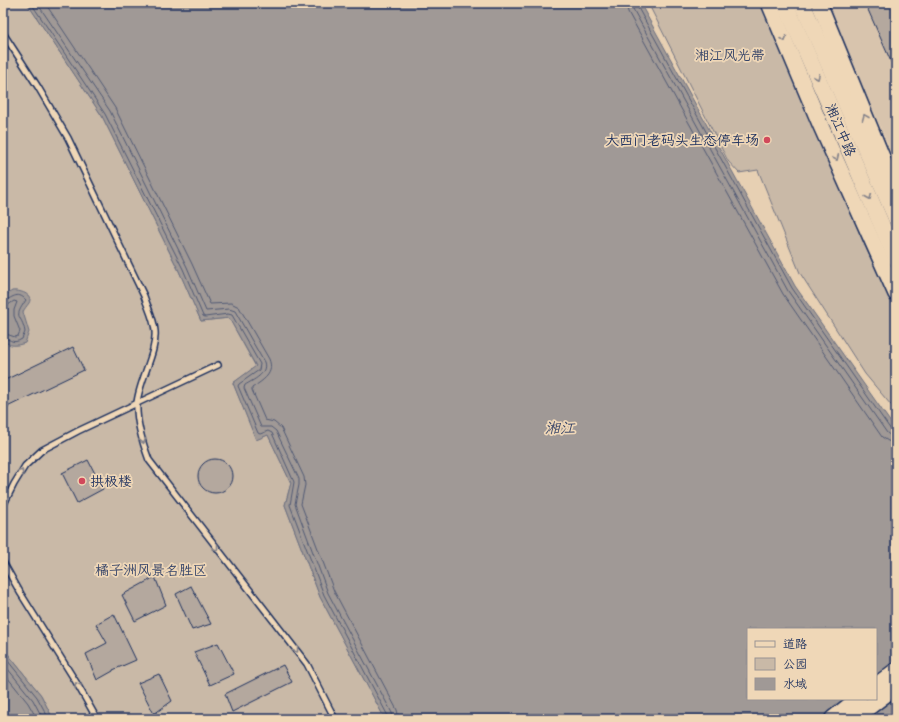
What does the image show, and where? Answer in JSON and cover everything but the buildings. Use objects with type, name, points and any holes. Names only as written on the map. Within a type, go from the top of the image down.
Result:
[{"type":"main road","name":"湘江中路","points":[[785,3],[896,258]]},
{"type":"main road","name":"湘江中路","points":[[802,3],[878,180],[896,218]]},
{"type":"main road","points":[[877,685],[896,671]]},
{"type":"main road","points":[[853,719],[896,686]]},
{"type":"main road","points":[[833,719],[857,700]]},
{"type":"street","points":[[769,3],[820,124],[896,294]]},
{"type":"street","name":"湘江中路","points":[[819,3],[896,191]]},
{"type":"lane","points":[[3,33],[38,87],[68,138],[137,282],[152,317],[155,337],[137,403],[141,432],[148,460],[307,664],[335,719]]},
{"type":"lane","points":[[3,506],[25,466],[42,450],[78,431],[218,365]]},
{"type":"lane","points":[[3,562],[21,594],[76,682],[96,719]]},
{"type":"shaded area","points":[[827,3],[896,3],[896,163]]},
{"type":"green space","name":"橘子洲风景名胜区","points":[[3,3],[27,3],[102,116],[179,271],[201,321],[229,318],[256,367],[233,383],[256,439],[268,435],[291,483],[285,505],[320,597],[385,719],[53,719],[41,695],[3,648]]},
{"type":"green space","name":"湘江风光带","points":[[648,3],[762,3],[865,246],[896,311],[896,411],[865,374],[800,273],[758,170],[739,173],[728,161]]},
{"type":"water","name":"湘江","points":[[27,3],[640,3],[795,286],[896,430],[896,719],[385,719],[320,597],[285,505],[291,483],[268,435],[256,440],[233,383],[256,366],[229,318],[201,321],[179,271],[102,116]]},
{"type":"water","points":[[12,291],[25,293],[28,295],[30,300],[23,312],[29,332],[25,343],[16,345],[8,344],[3,340],[3,297]]},
{"type":"water","points":[[3,648],[41,695],[53,719],[3,719]]},
{"type":"place","name":"大西门老码头生态停车场","points":[[767,140]]},
{"type":"place","name":"拱极楼","points":[[82,481]]}]
